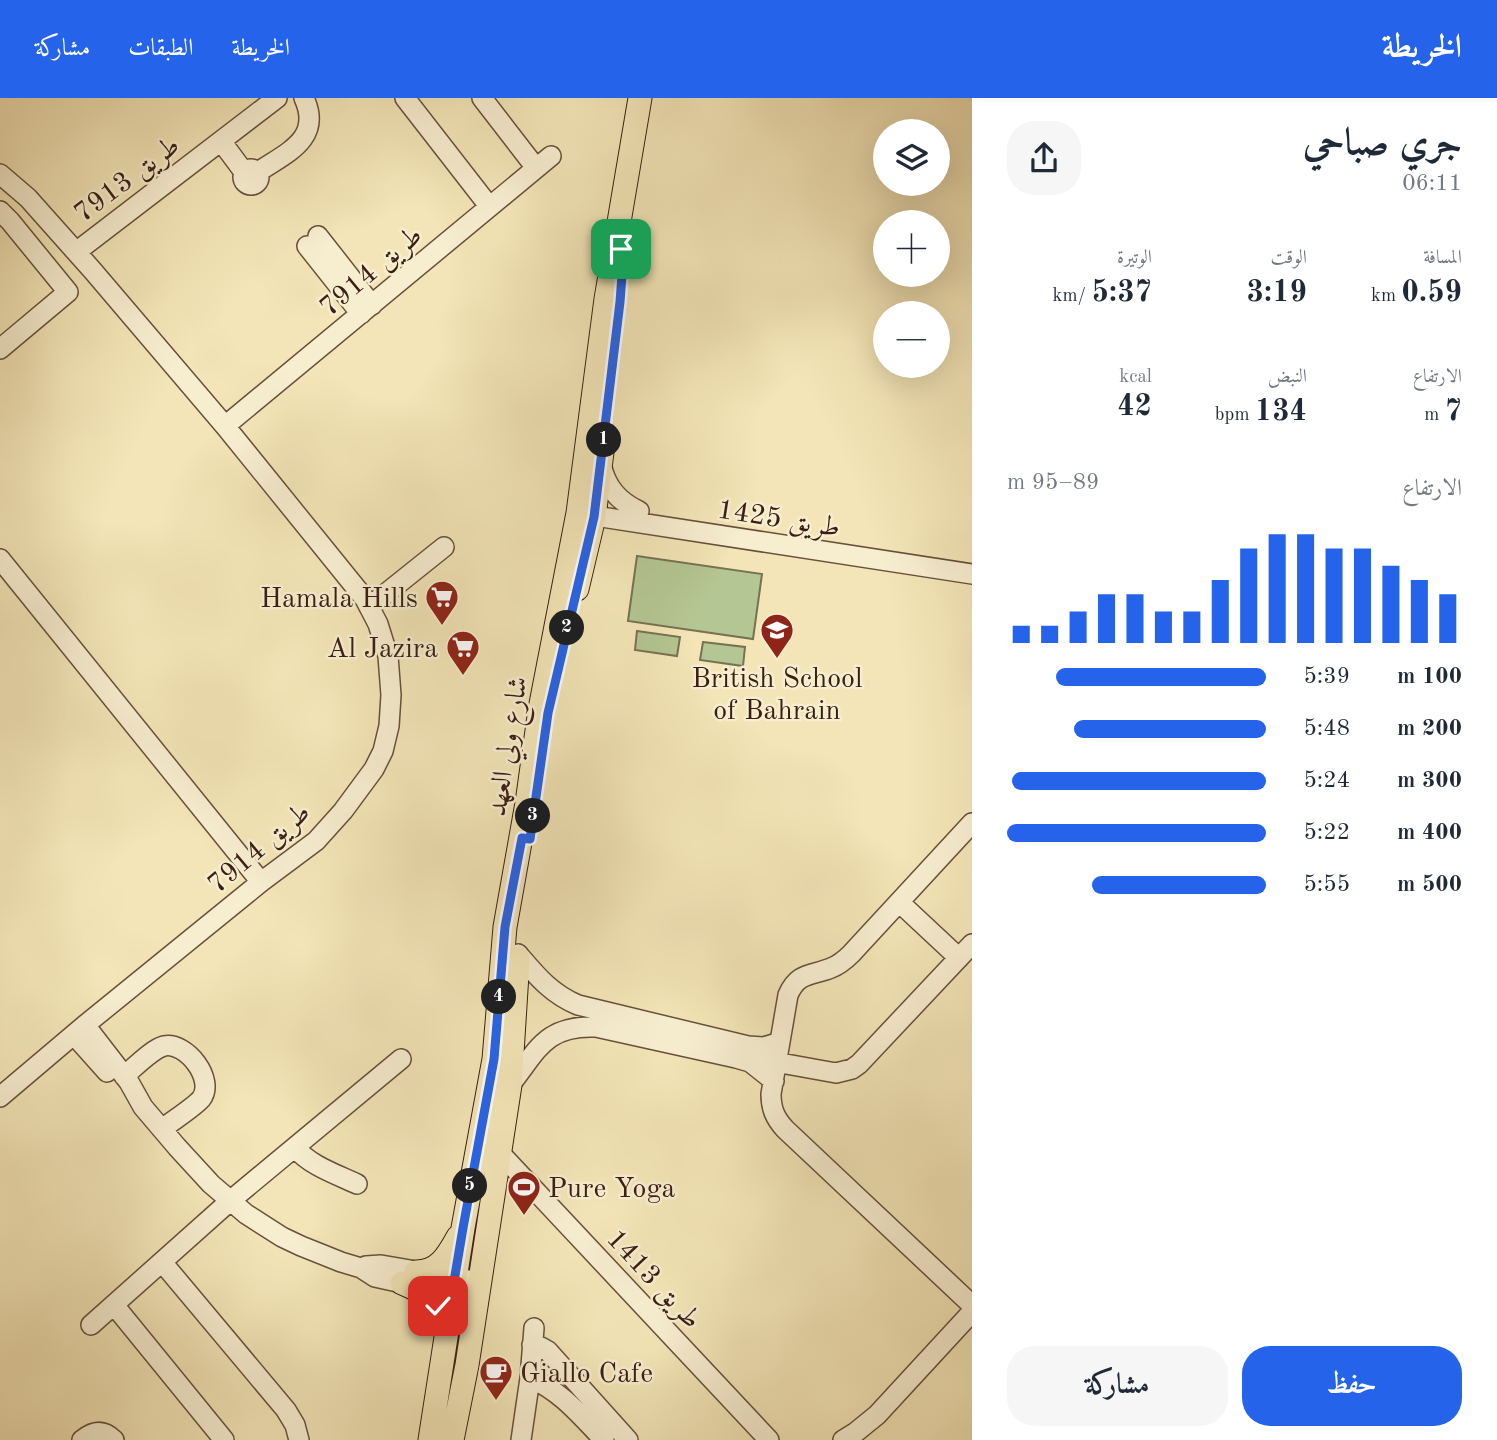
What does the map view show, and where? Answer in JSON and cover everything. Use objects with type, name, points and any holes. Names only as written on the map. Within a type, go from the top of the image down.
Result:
[{"type":"main road","name":"شارع ولي العهد","points":[[430,1440],[453,1286],[494,1059],[505,927],[526,838],[587,509],[606,299],[639,98]]},
{"type":"main road","name":"شارع ولي العهد","points":[[587,509],[601,464],[621,289],[619,222]]},
{"type":"main road","name":"شارع ولي العهد","points":[[452,1440],[479,1290],[510,1085],[526,838]]},
{"type":"main road","points":[[446,1329],[438,1306],[409,1278],[436,1267],[445,1259],[463,1228]]},
{"type":"main road","points":[[436,1398],[439,1440]]},
{"type":"street","name":"طريق 7913","points":[[76,252],[277,98]]},
{"type":"street","points":[[221,141],[251,172],[298,144],[306,135],[309,124],[308,107],[304,98]]},
{"type":"street","points":[[405,98],[489,206]]},
{"type":"street","name":"طريق 7914","points":[[225,426],[544,162],[482,98]]},
{"type":"street","name":"طريق 7914","points":[[0,174],[28,198],[93,271],[225,426],[365,598],[378,624],[388,656],[391,695],[389,726],[383,751],[343,811],[316,841],[261,882],[0,1097]]},
{"type":"street","points":[[0,211],[68,292]]},
{"type":"street","points":[[313,241],[366,310]]},
{"type":"street","points":[[0,349],[93,271]]},
{"type":"street","points":[[601,464],[609,487],[617,497],[639,512]]},
{"type":"street","name":"طريق 1425","points":[[587,509],[639,512],[972,566]]},
{"type":"street","name":"طريق 1425","points":[[587,509],[972,574]]},
{"type":"street","points":[[369,607],[444,547]]},
{"type":"street","points":[[0,559],[261,882]]},
{"type":"street","points":[[972,823],[844,961],[797,980],[788,995],[771,1104],[779,1121],[972,1305]]},
{"type":"street","points":[[518,954],[540,981],[597,1018],[736,1058],[751,1057],[775,1071],[836,1073],[852,1069],[859,1064],[966,951],[899,902]]},
{"type":"street","points":[[510,1085],[542,1043],[558,1032],[597,1018],[748,1046],[780,1042]]},
{"type":"street","points":[[79,1030],[124,1076],[143,1107]]},
{"type":"street","points":[[79,1030],[126,1094],[143,1107],[193,1166],[246,1214],[282,1237],[321,1255],[361,1268],[376,1265],[409,1278],[479,1290]]},
{"type":"street","points":[[124,1076],[163,1046],[175,1046],[184,1051],[202,1073],[206,1086],[200,1100],[162,1129]]},
{"type":"street","points":[[91,1325],[230,1201],[401,1059]]},
{"type":"street","points":[[296,1148],[306,1158],[357,1184]]},
{"type":"street","name":"طريق 1413","points":[[500,1153],[769,1440]]},
{"type":"street","points":[[162,1262],[286,1410],[295,1425],[299,1440]]},
{"type":"street","points":[[114,1305],[224,1440]]},
{"type":"street","points":[[843,1440],[877,1415],[972,1312]]},
{"type":"street","points":[[521,1440],[533,1336],[628,1440]]},
{"type":"street","points":[[530,1378],[545,1384],[564,1398],[604,1440]]},
{"type":"street","points":[[82,1440],[97,1432],[114,1440]]},
{"type":"green space","points":[[637,556],[762,574],[753,639],[628,621]]},
{"type":"green space","points":[[637,631],[680,637],[677,656],[635,650]]},
{"type":"green space","points":[[703,642],[745,647],[743,666],[700,660]]},
{"type":"place","name":"Hamala Hills","points":[[442,627]]},
{"type":"place","name":"British School of Bahrain","points":[[777,660]]},
{"type":"place","name":"Al Jazira","points":[[463,677]]},
{"type":"place","name":"Pure Yoga","points":[[524,1217]]},
{"type":"place","name":"Giallo Cafe","points":[[496,1402]]},
{"type":"route","points":[[438,1306],[446,1329],[494,1059],[508,910],[522,838],[530,839],[548,713],[594,517],[620,302],[621,249]]}]
